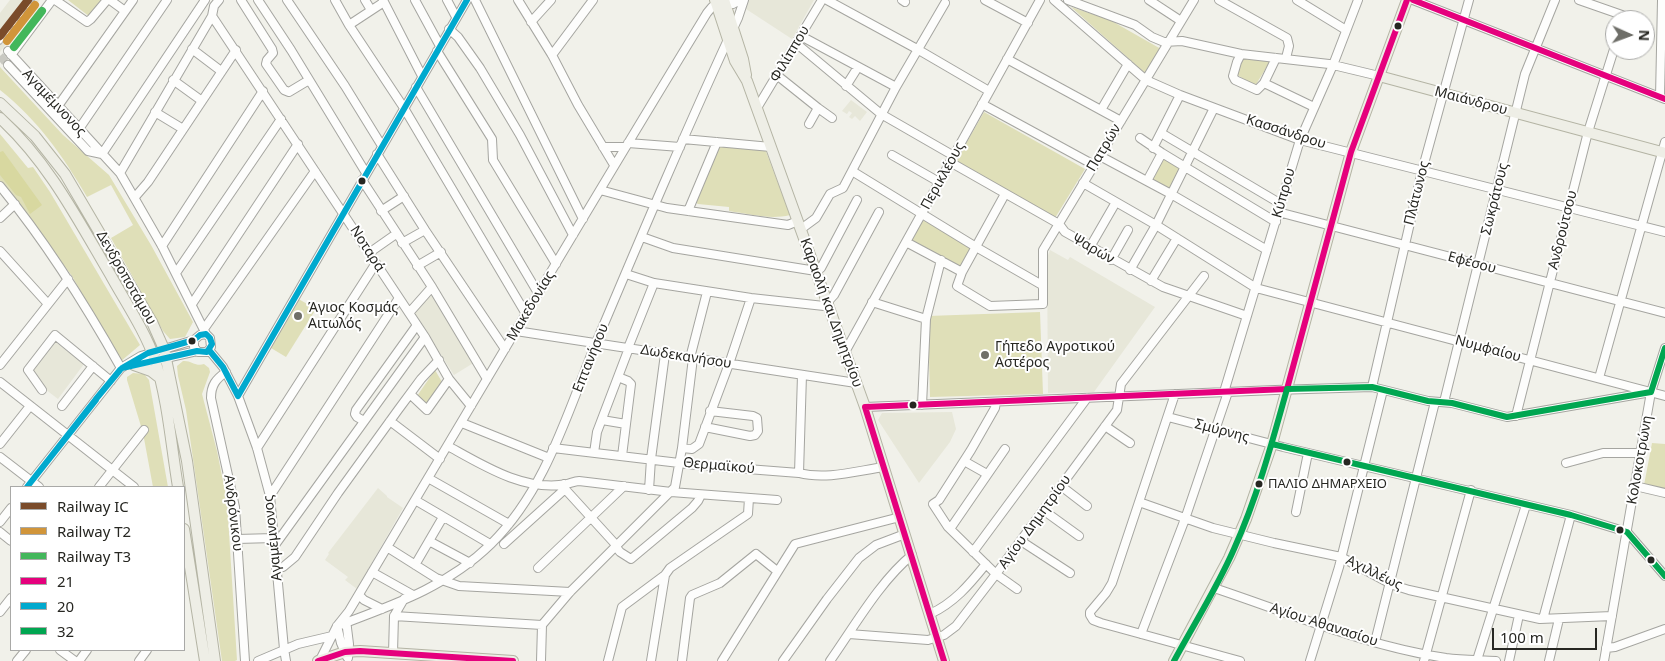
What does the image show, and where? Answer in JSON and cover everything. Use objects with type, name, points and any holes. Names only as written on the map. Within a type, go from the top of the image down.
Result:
[{"type":"main road","points":[[1174,661],[1214,588],[1240,535],[1272,444],[1352,152],[1407,0]]},
{"type":"main road","name":"Καραολή και Δημητρίου","points":[[722,1],[743,59],[747,81],[865,407],[944,661]]},
{"type":"main road","name":"Καραολή και Δημητρίου","points":[[722,1],[728,39],[735,61],[747,81]]},
{"type":"main road","name":"Μαιάνδρου","points":[[1379,76],[1663,153]]},
{"type":"main road","name":"Δενδροποτάμου","points":[[0,103],[45,147],[79,195],[152,322],[165,354],[187,461],[215,661]]},
{"type":"main road","name":"Δενδροποτάμου","points":[[0,118],[34,153],[54,179],[131,312],[154,357],[160,378],[178,486]]},
{"type":"main road","points":[[134,365],[151,371],[160,378]]},
{"type":"main road","points":[[185,535],[205,661]]},
{"type":"main road","points":[[319,661],[348,655],[393,653],[447,659],[513,661]]},
{"type":"main road","points":[[334,661],[348,655],[392,658],[407,654]]},
{"type":"street","points":[[54,0],[87,22],[108,0],[125,11]]},
{"type":"street","name":"Αγαμέμνονος","points":[[54,0],[9,53],[120,173],[176,272],[205,332]]},
{"type":"street","points":[[58,106],[133,0]]},
{"type":"street","points":[[78,129],[167,0]]},
{"type":"street","points":[[102,154],[205,0],[216,3],[212,16],[120,173]]},
{"type":"street","points":[[240,0],[272,49],[273,53],[266,64],[284,90],[289,92],[309,80]]},
{"type":"street","points":[[258,0],[309,80],[364,176],[381,211],[432,287],[487,379]]},
{"type":"street","points":[[288,0],[382,146]]},
{"type":"street","points":[[335,0],[404,108],[526,314]]},
{"type":"street","points":[[365,0],[371,10]]},
{"type":"street","points":[[415,0],[438,49],[492,139],[494,160],[556,264]]},
{"type":"street","points":[[447,0],[456,18]]},
{"type":"street","points":[[238,396],[467,0]]},
{"type":"street","points":[[475,0],[583,219]]},
{"type":"street","points":[[518,0],[552,55],[614,165]]},
{"type":"street","points":[[531,22],[551,0]]},
{"type":"street","points":[[552,55],[594,0]]},
{"type":"street","name":"Επτανήσου","points":[[722,1],[733,4],[742,0]]},
{"type":"street","name":"Επτανήσου","points":[[337,626],[382,609],[444,581],[470,563],[509,524],[537,484],[683,139],[733,28],[742,0]]},
{"type":"street","name":"Φιλίππου","points":[[757,108],[822,0]]},
{"type":"street","points":[[827,0],[989,91]]},
{"type":"street","points":[[985,0],[1028,24]]},
{"type":"street","name":"Περικλέους","points":[[845,352],[1040,0]]},
{"type":"street","name":"Κασσάνδρου","points":[[1054,0],[1146,80],[1214,108],[1300,140],[1665,232]]},
{"type":"street","name":"Μαιάνδρου","points":[[1068,0],[1136,25],[1159,40],[1182,40],[1241,54],[1334,65],[1379,76]]},
{"type":"street","points":[[1148,0],[1182,21]]},
{"type":"street","name":"Πατρών","points":[[962,272],[957,286],[990,306],[1043,304],[1043,250],[1194,0]]},
{"type":"street","points":[[1219,0],[1287,38],[1289,46],[1286,58]]},
{"type":"street","points":[[1297,0],[1346,30]]},
{"type":"street","name":"Κύπρου","points":[[1141,634],[1185,519],[1216,430],[1247,316],[1300,140],[1334,65],[1358,0]]},
{"type":"street","points":[[1413,0],[1663,98],[1662,0]]},
{"type":"street","name":"Πλάτωνος","points":[[1372,387],[1422,171],[1469,0]]},
{"type":"street","name":"Σωκράτους","points":[[1444,402],[1526,74],[1555,0]]},
{"type":"street","points":[[1579,0],[1595,3],[1608,10]]},
{"type":"street","points":[[349,24],[383,1],[422,76]]},
{"type":"street","name":"Μακεδονίας","points":[[319,661],[337,626],[349,611],[707,12],[722,1]]},
{"type":"street","points":[[600,190],[667,208],[788,224],[799,225],[816,218],[830,194],[843,188],[881,114],[944,1]]},
{"type":"street","name":"Νοταρά","points":[[212,16],[425,337],[449,379],[471,406]]},
{"type":"street","points":[[450,29],[480,68],[520,135],[567,228],[573,235]]},
{"type":"street","points":[[801,36],[896,88]]},
{"type":"street","name":"Ψαρών","points":[[797,44],[881,114],[1005,194],[1059,224],[1065,232],[1111,260],[1151,281],[1188,297],[1247,316]]},
{"type":"street","points":[[192,49],[221,71]]},
{"type":"street","points":[[135,197],[148,182],[236,50]]},
{"type":"street","points":[[1241,54],[1233,76],[1235,80],[1257,90],[1264,82],[1276,58]]},
{"type":"street","points":[[1007,59],[1121,121]]},
{"type":"street","name":"Ανδρούτσου","points":[[1516,416],[1588,132],[1610,60]]},
{"type":"street","points":[[1101,110],[1128,64]]},
{"type":"street","name":"Αγαμέμνονος","points":[[8,65],[88,151],[102,154]]},
{"type":"street","points":[[846,86],[858,67]]},
{"type":"street","points":[[778,76],[832,118]]},
{"type":"street","points":[[173,80],[202,101]]},
{"type":"street","points":[[1264,82],[1314,108]]},
{"type":"street","points":[[416,87],[538,293]]},
{"type":"street","points":[[162,246],[263,92]]},
{"type":"street","points":[[1153,148],[1180,95]]},
{"type":"street","points":[[982,104],[1094,165]]},
{"type":"street","points":[[808,124],[818,108]]},
{"type":"street","points":[[1130,270],[1156,225],[1214,108]]},
{"type":"street","points":[[155,112],[183,129]]},
{"type":"street","points":[[176,272],[281,118]]},
{"type":"street","points":[[1161,132],[1281,204]]},
{"type":"street","points":[[1140,138],[1153,148],[1276,222]]},
{"type":"street","points":[[683,139],[771,148]]},
{"type":"street","points":[[688,211],[717,142]]},
{"type":"street","points":[[1598,378],[1665,142]]},
{"type":"street","points":[[192,304],[298,144]]},
{"type":"street","points":[[603,147],[626,145],[680,147]]},
{"type":"street","points":[[1147,181],[1162,153]]},
{"type":"street","points":[[378,154],[425,230],[505,349]]},
{"type":"street","points":[[892,155],[939,182]]},
{"type":"street","points":[[1100,156],[1171,194],[1267,250]]},
{"type":"street","points":[[165,354],[194,340],[205,332],[315,171]]},
{"type":"street","points":[[852,171],[1042,285]]},
{"type":"street","name":"Νυμφαίου","points":[[1083,183],[1156,225],[1256,288],[1459,340],[1665,396]]},
{"type":"street","points":[[0,186],[36,232],[88,309],[121,368]]},
{"type":"street","points":[[906,242],[962,272],[1005,194]]},
{"type":"street","points":[[381,211],[404,196]]},
{"type":"street","points":[[642,237],[673,248],[816,271],[821,268],[857,200]]},
{"type":"street","points":[[1090,247],[1116,202]]},
{"type":"street","points":[[0,218],[15,204]]},
{"type":"street","points":[[626,274],[654,283],[707,292],[825,306],[834,295],[879,212]]},
{"type":"street","name":"Εφέσου","points":[[1278,212],[1665,313]]},
{"type":"street","points":[[402,243],[425,230]]},
{"type":"street","points":[[1111,260],[1128,230]]},
{"type":"street","points":[[369,253],[396,234]]},
{"type":"street","points":[[1151,281],[1176,238]]},
{"type":"street","points":[[0,251],[48,304]]},
{"type":"street","points":[[417,266],[440,252]]},
{"type":"street","points":[[922,405],[926,319],[941,260]]},
{"type":"street","points":[[257,448],[376,263]]},
{"type":"street","name":"Αγίου Δημητρίου","points":[[937,638],[956,626],[1044,510],[1117,410],[1121,384],[1204,276]]},
{"type":"street","points":[[0,365],[68,279]]},
{"type":"street","points":[[594,452],[596,435],[654,283]]},
{"type":"street","points":[[409,313],[432,287]]},
{"type":"street","points":[[541,661],[542,625],[570,592],[676,485],[692,358],[707,292]]},
{"type":"street","points":[[270,496],[399,298]]},
{"type":"street","points":[[682,448],[696,448],[729,364],[751,298]]},
{"type":"street","points":[[872,302],[926,319]]},
{"type":"street","points":[[364,421],[357,417],[355,414],[356,410],[417,325]]},
{"type":"street","name":"Δωδεκανήσου","points":[[516,331],[856,383]]},
{"type":"street","points":[[121,368],[165,354],[197,351],[204,353],[209,350],[212,341],[205,332]]},
{"type":"street","points":[[42,390],[28,370],[55,335],[111,381]]},
{"type":"street","points":[[237,539],[274,542],[425,337]]},
{"type":"street","points":[[194,340],[197,351]]},
{"type":"street","name":"Κολοκοτρώνη","points":[[1604,661],[1651,392],[1665,348]]},
{"type":"street","name":"Αγαμέμνονος","points":[[209,350],[226,372],[238,396],[257,448],[270,496],[286,661]]},
{"type":"street","points":[[649,490],[651,459],[665,354]]},
{"type":"street","points":[[0,457],[30,485],[121,368],[141,356],[154,357]]},
{"type":"street","points":[[276,568],[283,567],[295,556],[390,421],[438,360]]},
{"type":"street","points":[[62,406],[93,366]]},
{"type":"street","name":"Ανδρόνικου","points":[[226,372],[214,382],[211,398],[233,496],[245,661]]},
{"type":"street","points":[[799,473],[802,375]]},
{"type":"street","points":[[618,377],[631,384],[622,456]]},
{"type":"street","points":[[410,394],[427,410],[449,379]]},
{"type":"street","points":[[0,382],[133,486]]},
{"type":"street","points":[[865,407],[1372,387],[1501,416],[1516,416],[1651,392]]},
{"type":"street","points":[[1310,661],[1341,557],[1383,390]]},
{"type":"street","points":[[1175,394],[1112,583],[1090,613],[1093,620],[1240,661]]},
{"type":"street","points":[[973,552],[1087,398]]},
{"type":"street","points":[[996,402],[995,408],[964,461],[939,500],[933,504],[950,529],[996,574],[1016,589]]},
{"type":"street","points":[[1375,642],[1435,402]]},
{"type":"street","points":[[0,444],[30,406]]},
{"type":"street","points":[[705,427],[750,436],[755,435],[758,431],[757,418],[753,416],[710,412]]},
{"type":"street","name":"Σμύρνης","points":[[1168,417],[1308,453],[1571,515],[1627,532]]},
{"type":"street","points":[[602,420],[626,424]]},
{"type":"street","points":[[390,421],[440,459]]},
{"type":"street","points":[[462,423],[549,458]]},
{"type":"street","points":[[1105,426],[1130,443]]},
{"type":"street","points":[[100,486],[144,430]]},
{"type":"street","points":[[448,446],[496,472],[537,484],[564,486],[620,552],[631,559],[692,508],[701,495]]},
{"type":"street","name":"Θερμαϊκού","points":[[553,448],[680,463],[799,473],[812,477],[884,467]]},
{"type":"street","points":[[950,529],[1005,449]]},
{"type":"street","points":[[1296,512],[1308,453]]},
{"type":"street","points":[[1566,463],[1603,453],[1640,453]]},
{"type":"street","points":[[964,461],[987,474]]},
{"type":"street","points":[[428,478],[509,524]]},
{"type":"street","points":[[504,544],[564,486],[578,480],[649,490],[777,500]]},
{"type":"street","points":[[538,568],[624,486]]},
{"type":"street","points":[[1061,486],[1087,506]]},
{"type":"street","points":[[1635,486],[1665,493]]},
{"type":"street","points":[[1425,658],[1471,490]]},
{"type":"street","points":[[608,661],[622,607],[665,575],[670,568],[748,514],[749,498]]},
{"type":"street","points":[[415,500],[490,544]]},
{"type":"street","name":"Αχιλλέως","points":[[1139,502],[1185,519],[1240,535],[1341,557],[1390,584],[1442,597],[1543,619],[1612,616]]},
{"type":"street","points":[[1477,660],[1526,505]]},
{"type":"street","points":[[0,522],[10,509]]},
{"type":"street","points":[[1044,510],[1079,536]]},
{"type":"street","points":[[1543,619],[1571,515]]},
{"type":"street","points":[[415,565],[443,517]]},
{"type":"street","points":[[722,661],[791,547],[796,543],[900,517]]},
{"type":"street","points":[[0,532],[10,540]]},
{"type":"street","points":[[1627,532],[1665,576]]},
{"type":"street","points":[[783,661],[859,558],[876,545],[905,534]]},
{"type":"street","points":[[429,541],[470,563]]},
{"type":"street","points":[[1021,541],[1070,573]]},
{"type":"street","points":[[387,547],[444,581],[461,586],[570,592]]},
{"type":"street","points":[[682,661],[692,594],[720,583],[756,554],[777,571]]},
{"type":"street","points":[[830,661],[896,570],[912,556]]},
{"type":"street","points":[[930,614],[945,607],[960,594],[986,564]]},
{"type":"street","points":[[372,572],[413,595]]},
{"type":"street","points":[[651,661],[665,575]]},
{"type":"street","name":"Αγίου Αθανασίου","points":[[1214,588],[1320,625],[1425,658],[1496,661]]},
{"type":"street","points":[[358,595],[382,609]]},
{"type":"street","points":[[1,608],[10,599]]},
{"type":"street","points":[[393,653],[394,616],[404,599]]},
{"type":"street","name":"Μακεδονίας","points":[[348,655],[349,641],[346,623],[349,611]]},
{"type":"street","points":[[1509,661],[1520,615]]},
{"type":"street","points":[[394,616],[542,625]]},
{"type":"street","points":[[1549,661],[1559,619]]},
{"type":"street","points":[[337,626],[341,643],[348,655]]},
{"type":"street","points":[[1606,648],[1615,648],[1665,629]]},
{"type":"street","points":[[849,634],[924,640],[937,638]]},
{"type":"street","points":[[258,661],[298,644],[332,636]]},
{"type":"street","points":[[17,661],[25,651]]},
{"type":"street","points":[[61,651],[75,661]]},
{"type":"shaded area","points":[[10,0],[40,0],[0,52],[0,13]]},
{"type":"shaded area","points":[[748,0],[814,0],[792,39],[746,9]]},
{"type":"shaded area","points":[[851,100],[867,112],[860,121],[855,116],[852,119],[849,117],[852,113],[849,111],[847,114],[842,111]]},
{"type":"shaded area","points":[[1050,250],[1068,260],[1070,257],[1155,307],[1094,392],[1048,393],[1047,258]]},
{"type":"shaded area","points":[[433,295],[475,362],[454,375],[414,313],[426,299]]},
{"type":"shaded area","points":[[54,341],[84,364],[58,399],[41,386],[31,370]]},
{"type":"shaded area","points":[[952,412],[956,429],[950,442],[919,483],[878,420],[882,413]]},
{"type":"shaded area","points":[[378,488],[403,508],[357,589],[345,580],[348,577],[325,560],[328,553]]},
{"type":"green space","points":[[68,0],[103,0],[90,17]]},
{"type":"green space","points":[[1071,7],[1110,20],[1161,49],[1145,73]]},
{"type":"green space","points":[[1244,58],[1271,60],[1255,86],[1234,73]]},
{"type":"green space","points":[[0,67],[63,135],[109,175],[151,245],[193,322],[185,337],[170,339],[163,331],[111,238],[133,225],[111,185],[87,197],[48,139],[26,113],[0,90]]},
{"type":"green space","points":[[984,112],[1085,169],[1055,218],[956,161]]},
{"type":"green space","points":[[0,134],[28,168],[33,167],[50,192],[140,345],[120,362],[72,276],[19,205],[0,184]]},
{"type":"green space","points":[[719,145],[765,149],[790,215],[760,216],[729,211],[729,207],[698,204],[695,202]]},
{"type":"green space","points":[[3,151],[42,205],[30,214],[21,197],[16,195],[0,175],[0,152]]},
{"type":"green space","points":[[1162,157],[1182,168],[1170,190],[1151,179]]},
{"type":"green space","points":[[919,218],[973,248],[962,268],[908,238]]},
{"type":"green space","points":[[295,297],[316,309],[286,357],[266,345]]},
{"type":"green space","name":"Γήπεδο Αγροτικού Αστέρος","points":[[1040,312],[1043,394],[930,397],[928,316]]},
{"type":"green space","points":[[183,361],[189,361],[198,365],[204,364],[209,368],[210,372],[202,394],[217,451],[227,501],[237,660],[235,661],[222,661],[186,410],[178,376],[177,366]]},
{"type":"green space","points":[[435,370],[442,382],[427,405],[417,396]]},
{"type":"green space","points":[[133,373],[144,374],[149,380],[168,486],[153,486],[143,433],[127,377]]},
{"type":"green space","points":[[1652,443],[1665,444],[1665,490],[1644,485]]},
{"type":"tunnel","points":[[0,56],[8,65]]},
{"type":"railway","points":[[0,43],[33,0]]},
{"type":"rail line","name":"IC","points":[[0,36],[28,0]]},
{"type":"rail line","name":"T2","points":[[7,41],[35,5]]},
{"type":"rail line","name":"T3","points":[[14,47],[42,11]]},
{"type":"transit line","name":"20","points":[[238,396],[467,0]]},
{"type":"transit line","name":"21","points":[[1287,389],[1351,152],[1407,0]]},
{"type":"transit line","name":"21","points":[[1413,0],[1665,99]]},
{"type":"transit line","name":"20","points":[[206,334],[212,344],[207,352],[197,351],[122,368],[148,353],[194,340],[200,335],[206,334]]},
{"type":"transit line","name":"32","points":[[1287,389],[1372,387],[1428,401],[1452,403],[1507,417],[1651,392],[1665,348]]},
{"type":"transit line","name":"20","points":[[209,350],[223,367],[238,396]]},
{"type":"transit line","name":"20","points":[[96,399],[120,370]]},
{"type":"transit line","name":"20","points":[[96,399],[120,370]]},
{"type":"transit line","name":"21","points":[[865,407],[1287,389]]},
{"type":"transit line","name":"32","points":[[1174,661],[1220,578],[1242,530],[1264,470],[1287,389]]},
{"type":"transit line","name":"20","points":[[28,486],[96,399]]},
{"type":"transit line","name":"20","points":[[28,486],[96,399]]},
{"type":"transit line","name":"21","points":[[865,407],[944,661]]},
{"type":"transit line","name":"32","points":[[1272,444],[1571,515],[1627,532],[1665,576]]},
{"type":"transit line","name":"21","points":[[318,661],[345,652],[360,651],[513,661]]},
{"type":"place","name":"Άγιος Κοσμάς Αιτωλός","points":[[298,316]]},
{"type":"place","name":"Γήπεδο Αγροτικού Αστέρος","points":[[985,355]]},
{"type":"place","name":"ΠΑΛΙΟ ΔΗΜΑΡΧΕΙΟ","points":[[1259,484]]}]
